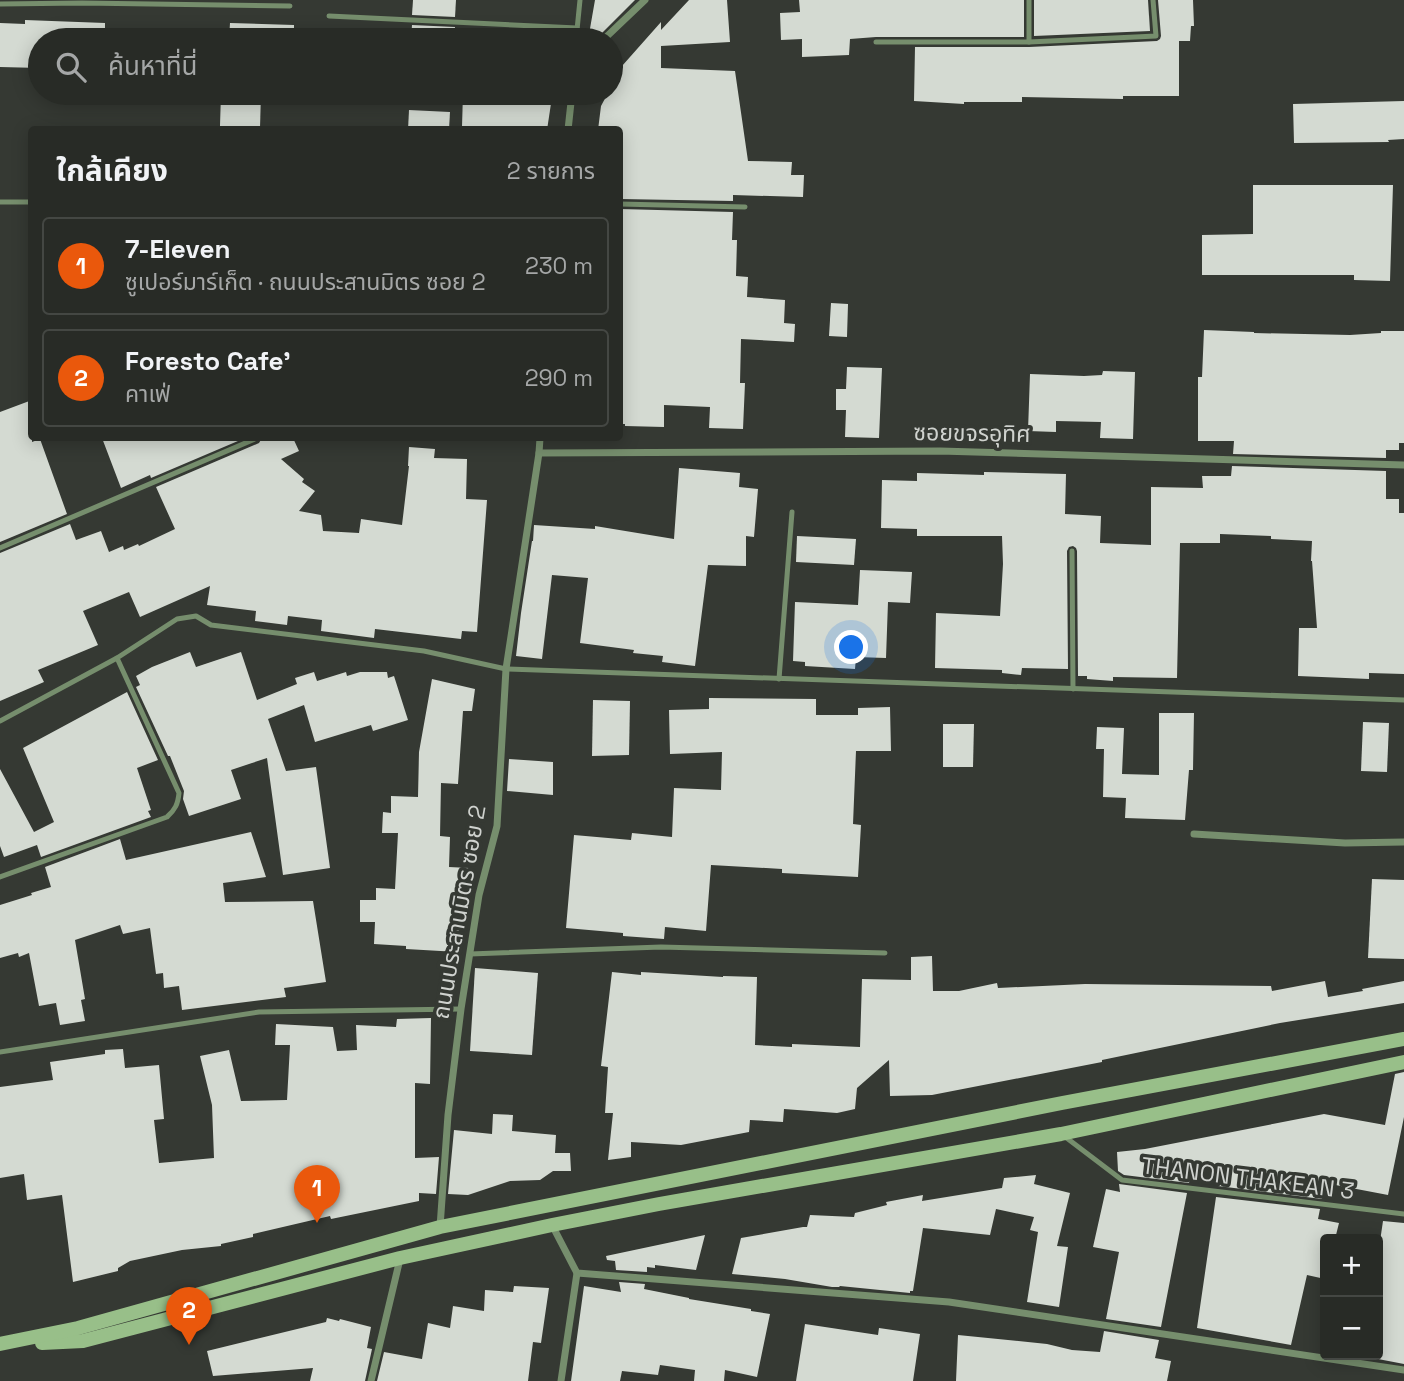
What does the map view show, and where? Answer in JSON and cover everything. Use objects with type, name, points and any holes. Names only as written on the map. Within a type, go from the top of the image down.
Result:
[{"type":"main road","points":[[80,1335],[440,1227],[1062,1103],[1404,1039]]},
{"type":"main road","points":[[0,1344],[80,1335],[400,1258],[552,1225],[1061,1134],[1404,1062]]},
{"type":"main road","points":[[652,1185],[659,1204]]},
{"type":"street","points":[[616,28],[645,0]]},
{"type":"street","points":[[568,126],[571,105]]},
{"type":"street","name":"ถนนประสานมิตร ซอย 2","points":[[440,1227],[448,1115],[461,1009],[479,895],[497,826],[506,669],[540,441]]},
{"type":"street","name":"ซอยขจรอุทิศ","points":[[539,453],[940,450],[1404,465]]},
{"type":"street","points":[[1194,834],[1345,844],[1404,842]]},
{"type":"street","points":[[552,1225],[577,1273],[561,1381]]},
{"type":"street","points":[[371,1381],[400,1258]]},
{"type":"street","points":[[577,1273],[949,1302],[1404,1370]]},
{"type":"lane","points":[[329,16],[577,28],[580,0]]},
{"type":"lane","points":[[1029,0],[1029,42]]},
{"type":"lane","points":[[876,42],[1029,42],[1156,36],[1153,0]]},
{"type":"lane","points":[[0,4],[175,2],[290,6]]},
{"type":"lane","points":[[0,202],[28,202]]},
{"type":"lane","points":[[623,204],[746,207]]},
{"type":"lane","points":[[0,548],[250,441]]},
{"type":"lane","points":[[779,679],[792,512]]},
{"type":"lane","points":[[1072,551],[1073,689]]},
{"type":"lane","points":[[0,721],[117,658],[177,619],[196,616],[211,625],[424,651],[506,669],[1404,700]]},
{"type":"lane","points":[[0,877],[167,817],[178,803],[179,793],[117,658]]},
{"type":"lane","points":[[470,954],[661,947],[885,953]]},
{"type":"lane","points":[[0,1052],[259,1012],[461,1009]]},
{"type":"lane","name":"THANON THAKEAN 3","points":[[1061,1134],[1122,1180],[1404,1214]]},
{"type":"building","points":[[413,0],[456,0],[455,17],[412,15]]},
{"type":"building","points":[[595,0],[635,0],[607,28],[590,28]]},
{"type":"building","points":[[689,0],[727,0],[730,42],[661,46],[661,68],[735,71],[748,161],[792,162],[791,175],[804,175],[803,197],[733,195],[733,201],[623,199],[623,126],[598,126],[601,106],[623,105],[623,65],[661,22],[661,30]]},
{"type":"building","points":[[799,0],[1024,0],[1024,37],[850,39],[849,55],[802,57],[802,39],[781,40],[780,13],[800,12]]},
{"type":"building","points":[[1034,0],[1148,0],[1150,31],[1034,36]]},
{"type":"building","points":[[1158,0],[1193,0],[1194,26],[1191,26],[1190,41],[1179,41],[1179,96],[1123,96],[1123,99],[1022,97],[1022,102],[964,104],[914,101],[915,47],[1029,47],[1157,41],[1161,36]]},
{"type":"building","points":[[25,20],[105,23],[105,28],[28,28],[28,68],[0,67],[0,23],[25,24]]},
{"type":"building","points":[[230,23],[294,25],[294,28],[230,28]]},
{"type":"building","points":[[412,25],[455,27],[455,28],[412,28]]},
{"type":"building","points":[[1404,101],[1404,139],[1388,140],[1389,142],[1294,143],[1293,104]]},
{"type":"building","points":[[221,105],[261,105],[260,126],[220,126]]},
{"type":"building","points":[[463,105],[551,105],[548,126],[462,126]]},
{"type":"building","points":[[409,110],[450,112],[449,126],[408,126]]},
{"type":"building","points":[[1253,185],[1393,185],[1390,281],[1354,280],[1354,275],[1202,275],[1202,235],[1253,234]]},
{"type":"building","points":[[623,209],[733,212],[732,240],[737,240],[736,276],[748,277],[747,297],[785,300],[784,323],[795,324],[794,342],[741,339],[740,383],[745,383],[743,429],[709,428],[710,407],[664,405],[664,427],[625,424]]},
{"type":"building","points":[[831,303],[848,304],[847,337],[829,336]]},
{"type":"building","points":[[1204,330],[1350,335],[1404,331],[1404,443],[1399,443],[1399,450],[1386,450],[1386,458],[1233,454],[1234,441],[1198,441],[1198,377],[1202,377]]},
{"type":"building","points":[[847,367],[882,368],[879,438],[845,437],[846,410],[836,410],[836,389],[846,389]]},
{"type":"building","points":[[1103,371],[1135,372],[1133,439],[1100,438],[1101,422],[1056,421],[1056,432],[1028,431],[1030,374],[1084,376],[1102,375]]},
{"type":"building","points":[[28,402],[28,441],[41,441],[67,514],[0,542],[0,412]]},
{"type":"building","points":[[103,441],[238,441],[151,478],[150,475],[121,488]]},
{"type":"building","points":[[294,441],[299,451],[281,459],[304,479],[302,482],[315,491],[299,511],[321,515],[323,531],[359,533],[361,519],[402,525],[409,447],[435,449],[434,458],[467,459],[466,499],[487,500],[477,632],[462,631],[461,639],[375,629],[374,638],[321,631],[322,620],[288,616],[287,625],[255,621],[256,611],[207,605],[210,586],[140,617],[129,592],[83,611],[98,645],[38,670],[44,682],[0,701],[0,553],[70,524],[76,540],[101,531],[109,552],[123,546],[124,550],[138,544],[139,546],[175,529],[156,487],[259,443]]},
{"type":"building","points":[[1232,466],[1386,471],[1386,499],[1399,499],[1399,513],[1404,513],[1404,674],[1369,673],[1369,679],[1298,676],[1299,628],[1317,628],[1311,561],[1312,541],[1220,534],[1220,543],[1180,543],[1177,678],[1113,677],[1113,681],[1078,676],[1077,551],[1073,546],[1067,551],[1068,669],[1022,668],[1021,675],[1002,673],[1002,670],[935,668],[936,613],[1000,616],[1002,536],[917,536],[917,529],[881,528],[882,480],[917,481],[917,473],[1066,474],[1065,514],[1101,516],[1100,543],[1151,545],[1151,487],[1203,488],[1202,476],[1231,476]]},
{"type":"building","points":[[679,468],[740,473],[739,487],[758,489],[754,537],[746,536],[746,566],[708,565],[695,666],[662,662],[663,656],[633,653],[634,650],[580,643],[588,578],[552,575],[542,659],[516,656],[534,525],[595,529],[595,526],[674,539]]},
{"type":"building","points":[[797,536],[856,539],[854,565],[796,562]]},
{"type":"building","points":[[860,570],[912,572],[910,603],[888,602],[886,658],[856,657],[855,669],[805,666],[805,662],[793,661],[795,602],[858,605]]},
{"type":"building","points":[[190,652],[196,667],[241,652],[257,700],[297,684],[295,678],[314,672],[317,681],[346,672],[347,676],[360,672],[387,672],[388,678],[394,676],[408,720],[373,731],[371,725],[315,742],[304,705],[268,719],[286,771],[316,767],[330,868],[283,875],[267,758],[231,770],[241,799],[189,816],[183,799],[184,791],[136,687],[140,685],[136,676]]},
{"type":"building","points":[[432,679],[475,689],[472,711],[463,711],[458,784],[441,783],[440,836],[450,837],[449,867],[469,868],[468,887],[461,887],[458,952],[374,944],[375,922],[360,922],[360,900],[376,900],[376,888],[395,889],[398,833],[382,833],[383,812],[391,813],[391,796],[418,797],[419,752]]},
{"type":"building","points":[[127,692],[158,760],[137,768],[151,817],[41,857],[37,845],[4,857],[0,846],[0,769],[34,832],[54,822],[23,748]]},
{"type":"building","points":[[709,698],[816,699],[816,715],[858,715],[858,708],[890,707],[891,751],[856,751],[853,824],[861,825],[858,877],[782,873],[782,869],[711,865],[706,931],[665,927],[664,939],[566,928],[574,835],[631,840],[632,833],[672,837],[674,788],[721,790],[722,752],[670,754],[669,710],[709,709]]},
{"type":"building","points":[[593,700],[630,701],[629,755],[592,756]]},
{"type":"building","points":[[1159,713],[1194,713],[1193,770],[1189,770],[1185,820],[1125,818],[1126,798],[1103,797],[1104,749],[1096,749],[1097,727],[1124,728],[1122,774],[1159,775]]},
{"type":"building","points":[[1363,722],[1389,723],[1387,772],[1361,771]]},
{"type":"building","points":[[943,724],[974,724],[973,767],[943,767]]},
{"type":"building","points":[[509,759],[553,762],[553,795],[507,791]]},
{"type":"building","points":[[251,832],[266,877],[223,883],[225,902],[313,901],[326,982],[284,988],[286,997],[182,1010],[179,986],[164,988],[163,973],[156,974],[150,928],[123,934],[120,925],[75,940],[85,999],[81,1000],[85,1021],[60,1025],[56,1003],[39,1006],[29,953],[19,957],[18,953],[0,958],[0,905],[51,887],[45,867],[120,839],[126,860]]},
{"type":"building","points":[[1372,879],[1404,880],[1404,959],[1368,958]]},
{"type":"building","points":[[932,956],[933,991],[959,991],[997,983],[998,988],[1085,984],[1271,986],[1272,991],[1325,981],[1328,997],[1404,981],[1404,1003],[1280,1023],[1102,1062],[932,1095],[890,1096],[889,1060],[857,1088],[855,1109],[837,1113],[784,1109],[783,1122],[750,1120],[749,1132],[681,1145],[631,1142],[631,1157],[608,1160],[613,1113],[605,1113],[608,1067],[601,1066],[612,972],[757,977],[755,1045],[860,1047],[862,979],[911,980],[911,957]]},
{"type":"building","points":[[475,968],[538,973],[532,1055],[470,1051]]},
{"type":"building","points":[[431,1018],[430,1084],[415,1083],[415,1158],[439,1157],[436,1194],[419,1193],[419,1201],[331,1219],[330,1216],[253,1234],[253,1237],[221,1246],[182,1250],[130,1261],[118,1268],[118,1271],[73,1282],[62,1195],[27,1200],[24,1174],[0,1178],[0,1087],[53,1080],[50,1062],[105,1054],[105,1050],[123,1049],[125,1068],[159,1065],[164,1119],[154,1120],[159,1163],[214,1158],[212,1105],[200,1056],[229,1050],[241,1101],[287,1100],[290,1045],[275,1045],[276,1024],[333,1027],[337,1051],[357,1050],[356,1025],[396,1027],[397,1019]]},
{"type":"building","points":[[1404,1072],[1404,1117],[1388,1195],[1325,1183],[1322,1199],[1218,1186],[1220,1170],[1192,1165],[1189,1183],[1124,1175],[1118,1171],[1117,1152],[1145,1149],[1324,1114],[1385,1125],[1395,1074]]},
{"type":"building","points":[[493,1114],[513,1115],[512,1131],[556,1135],[555,1153],[570,1153],[571,1171],[553,1171],[540,1180],[510,1181],[468,1195],[448,1194],[454,1130],[492,1134]]},
{"type":"building","points":[[1036,1175],[1034,1184],[1070,1193],[1057,1246],[1068,1247],[1059,1307],[1027,1302],[1038,1232],[1030,1230],[1034,1217],[996,1209],[990,1235],[923,1228],[913,1291],[910,1293],[832,1287],[732,1274],[741,1238],[807,1227],[810,1215],[854,1217],[855,1213],[887,1205],[886,1202],[923,1195],[922,1201],[1002,1188],[1004,1178]]},
{"type":"building","points":[[1119,1184],[1187,1193],[1161,1327],[1106,1319],[1119,1252],[1093,1247],[1106,1189],[1120,1192]]},
{"type":"building","points":[[1216,1197],[1320,1209],[1318,1219],[1339,1223],[1336,1234],[1320,1234],[1320,1278],[1307,1275],[1291,1345],[1197,1328]]},
{"type":"building","points":[[1383,1221],[1404,1223],[1404,1364],[1383,1360]]},
{"type":"building","points":[[705,1235],[696,1270],[655,1265],[655,1268],[647,1267],[647,1272],[616,1270],[615,1261],[607,1260],[606,1256]]},
{"type":"building","points":[[619,1282],[645,1284],[644,1289],[770,1314],[757,1377],[725,1370],[724,1381],[694,1381],[695,1370],[660,1365],[658,1375],[622,1371],[620,1381],[571,1381],[584,1286],[621,1292]]},
{"type":"building","points":[[514,1286],[549,1288],[541,1343],[533,1342],[528,1381],[377,1381],[384,1352],[422,1359],[428,1323],[450,1328],[453,1306],[484,1311],[485,1290],[513,1292]]},
{"type":"building","points":[[327,1318],[371,1327],[367,1348],[372,1349],[365,1381],[310,1381],[313,1368],[213,1376],[207,1351],[326,1322]]},
{"type":"building","points":[[805,1324],[878,1335],[879,1328],[920,1334],[913,1381],[796,1381]]},
{"type":"building","points":[[1104,1331],[1159,1340],[1155,1358],[1171,1361],[1167,1381],[956,1381],[958,1335],[1100,1352]]},
{"type":"place","name":"7-Eleven","points":[[317,1223]]},
{"type":"place","name":"Foresto Cafe'","points":[[189,1345]]}]
